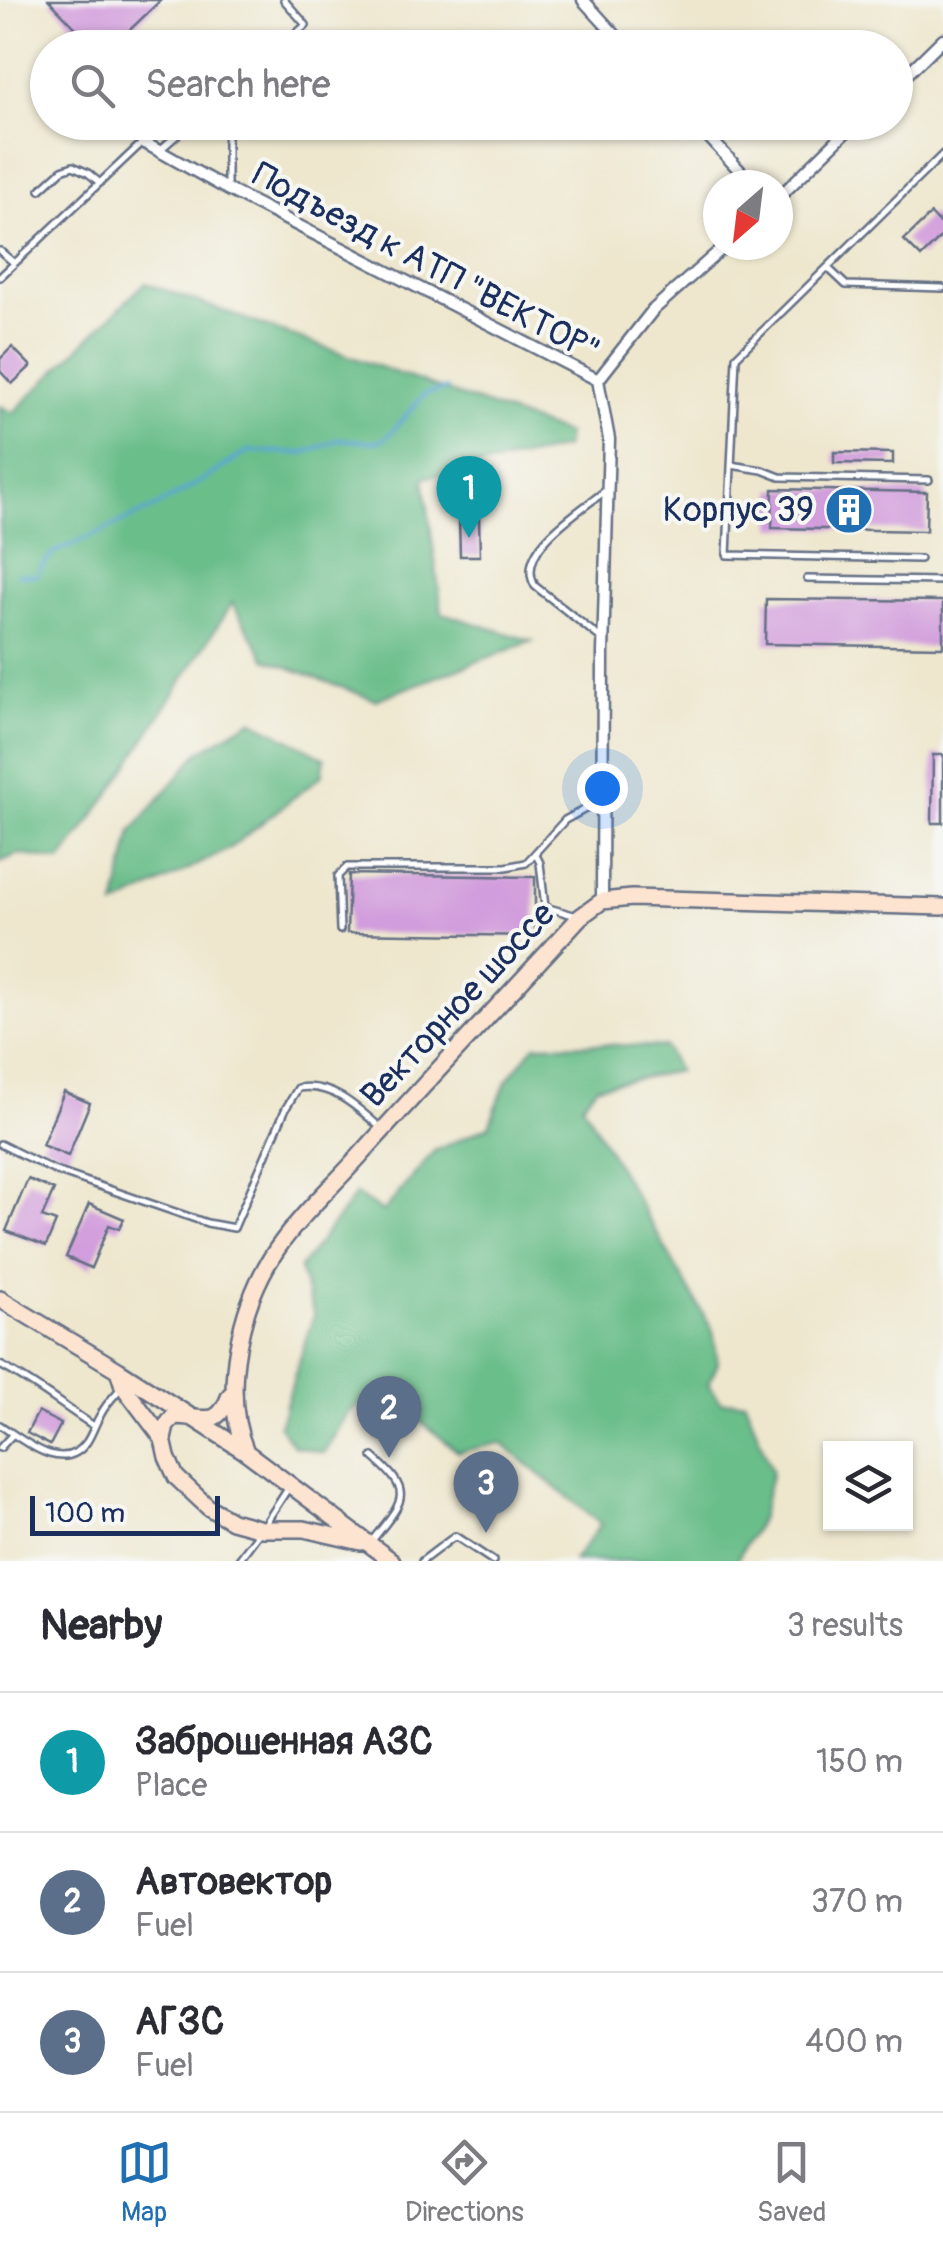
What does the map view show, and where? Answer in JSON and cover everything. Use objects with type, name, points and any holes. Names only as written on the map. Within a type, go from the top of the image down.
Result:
[{"type":"main road","name":"Векторное шоссе","points":[[246,1452],[236,1422],[232,1389],[248,1314],[277,1250],[580,917],[602,901],[632,898],[943,907]]},
{"type":"main road","points":[[0,1299],[120,1378],[191,1416],[246,1452],[392,1561]]},
{"type":"main road","points":[[120,1378],[164,1439]]},
{"type":"main road","points":[[232,1389],[223,1413],[208,1419],[174,1416],[166,1426],[167,1457],[176,1477],[200,1501],[232,1521],[262,1529],[304,1529],[370,1544]]},
{"type":"main road","points":[[304,1529],[312,1515],[307,1496]]},
{"type":"street","points":[[583,0],[610,30]]},
{"type":"street","points":[[913,68],[943,39]]},
{"type":"street","points":[[712,140],[739,170]]},
{"type":"street","points":[[793,183],[838,140]]},
{"type":"street","name":"Подъезд к АТП \"ВЕКТОР\"","points":[[143,142],[598,380],[609,440],[602,901]]},
{"type":"street","points":[[598,380],[654,310],[709,260]]},
{"type":"lane","points":[[284,0],[306,25],[300,30]]},
{"type":"lane","points":[[160,150],[171,140]]},
{"type":"lane","points":[[227,188],[228,140]]},
{"type":"lane","points":[[0,277],[143,142]]},
{"type":"lane","points":[[920,560],[727,555],[736,357],[943,154]]},
{"type":"lane","points":[[40,190],[62,170],[73,166],[100,182]]},
{"type":"lane","points":[[0,251],[14,263]]},
{"type":"lane","points":[[827,267],[846,285],[943,288]]},
{"type":"lane","points":[[731,466],[780,477],[929,480]]},
{"type":"lane","points":[[604,640],[535,586],[530,570],[542,543],[607,490]]},
{"type":"lane","points":[[808,579],[943,581]]},
{"type":"lane","points":[[340,930],[338,876],[347,867],[506,867],[526,862],[565,820],[602,800]]},
{"type":"lane","points":[[535,853],[540,863],[545,908],[580,917]]},
{"type":"lane","points":[[0,1144],[53,1170],[208,1224],[234,1228],[298,1088],[309,1086],[334,1092],[352,1102],[383,1130]]},
{"type":"lane","points":[[0,1365],[94,1426]]},
{"type":"lane","points":[[0,1426],[45,1454],[73,1454],[85,1445],[120,1378]]},
{"type":"lane","points":[[0,1448],[13,1434]]},
{"type":"lane","points":[[370,1544],[401,1497],[400,1484],[373,1457]]},
{"type":"lane","points":[[238,1561],[291,1484]]},
{"type":"lane","points":[[422,1561],[455,1536],[493,1561]]},
{"type":"green space","points":[[145,283],[567,434],[565,448],[424,478],[442,613],[532,641],[375,700],[266,659],[232,603],[113,789],[61,861],[18,854],[0,862],[0,406],[13,413]]},
{"type":"green space","points":[[252,720],[325,758],[322,775],[230,848],[115,907],[132,831],[199,752]]},
{"type":"green space","points":[[535,1045],[665,1047],[678,1071],[597,1086],[582,1104],[713,1331],[718,1363],[708,1384],[721,1402],[745,1401],[772,1471],[760,1520],[736,1561],[573,1561],[601,1524],[501,1443],[458,1452],[396,1401],[372,1396],[348,1413],[324,1453],[294,1446],[279,1426],[314,1314],[299,1269],[356,1194],[383,1212],[434,1151],[489,1126],[506,1082]]},
{"type":"building","points":[[49,0],[161,0],[130,30],[78,30]]},
{"type":"building","points":[[931,214],[943,227],[943,235],[921,257],[904,240]]},
{"type":"building","points":[[12,347],[31,366],[12,384],[0,371],[0,359]]},
{"type":"building","points":[[834,452],[893,453],[893,464],[834,463]]},
{"type":"building","name":"Корпус 39","points":[[773,489],[927,492],[926,531],[772,528]]},
{"type":"building","points":[[479,519],[480,556],[460,556],[459,520]]},
{"type":"building","points":[[766,599],[943,601],[943,647],[765,644]]},
{"type":"building","points":[[933,755],[943,755],[943,823],[932,823]]},
{"type":"building","points":[[349,874],[535,877],[535,936],[347,933]]},
{"type":"building","points":[[64,1092],[90,1103],[68,1156],[42,1145]]},
{"type":"building","points":[[28,1179],[54,1190],[42,1217],[56,1222],[46,1246],[6,1231]]},
{"type":"building","points":[[89,1204],[124,1219],[119,1229],[109,1225],[91,1268],[66,1257]]},
{"type":"building","points":[[38,1412],[61,1424],[50,1445],[27,1433]]},
{"type":"waterway","points":[[18,574],[36,576],[57,551],[154,508],[248,451],[303,453],[341,439],[380,441],[425,394],[447,389]]},
{"type":"place","name":"Корпус 39","points":[[849,510]]},
{"type":"place","name":"Заброшенная АЗС","points":[[469,538]]},
{"type":"place","name":"Автовектор","points":[[389,1458]]},
{"type":"place","name":"АГЗС","points":[[486,1533]]}]
